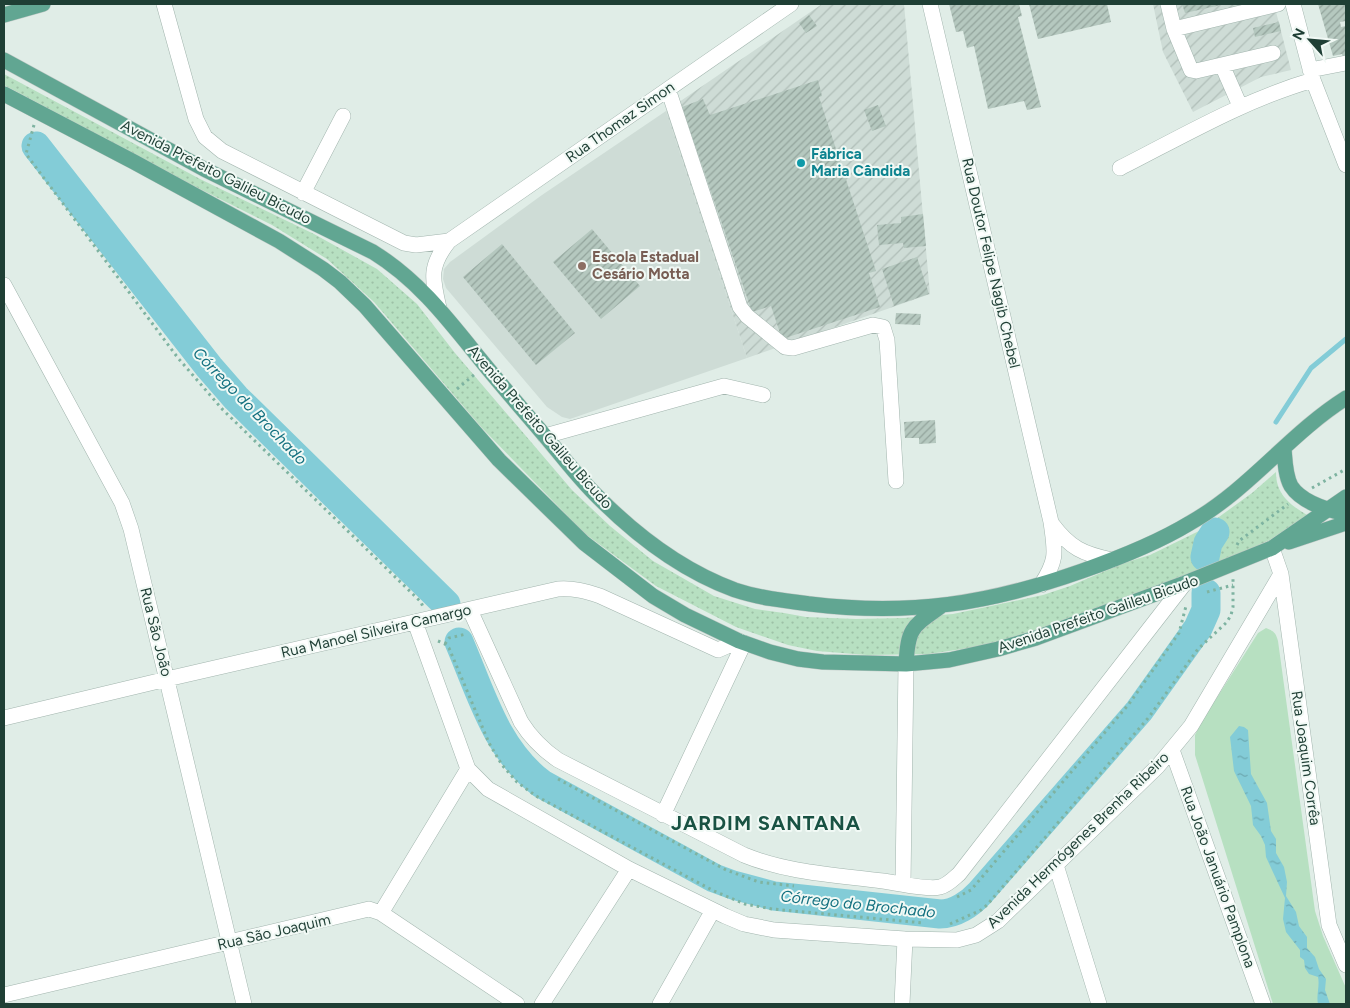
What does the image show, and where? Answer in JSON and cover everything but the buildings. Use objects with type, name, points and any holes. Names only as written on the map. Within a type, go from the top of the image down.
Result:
[{"type":"main road","points":[[4,15],[43,4]]},
{"type":"main road","name":"Avenida Prefeito Galileu Bicudo","points":[[4,60],[204,169],[372,252],[409,278],[439,308],[599,499],[626,523],[674,560],[703,576],[737,590],[792,602],[850,609],[884,610],[942,606],[993,597],[1041,585],[1112,560],[1189,524],[1224,502],[1328,409],[1346,398]]},
{"type":"main road","name":"Avenida Prefeito Galileu Bicudo","points":[[4,94],[279,240],[340,282],[365,306],[499,460],[584,543],[653,596],[685,615],[741,642],[770,652],[814,661],[906,664],[950,660],[998,649],[1036,638],[1185,583],[1274,547],[1346,496]]},
{"type":"main road","points":[[1284,448],[1287,475],[1292,487],[1327,510],[1346,514]]},
{"type":"main road","points":[[1274,547],[1346,523]]},
{"type":"main road","points":[[906,664],[907,645],[912,629],[942,606]]},
{"type":"street","name":"Rua Thomaz Simon","points":[[164,4],[192,107],[205,137],[222,151],[404,243],[416,246],[450,241]]},
{"type":"street","name":"Rua Thomaz Simon","points":[[439,308],[433,272],[439,256],[450,241],[789,4]]},
{"type":"street","name":"Rua Doutor Felipe Nagib Chebel","points":[[930,4],[1051,522],[1055,553],[1054,560],[1041,585]]},
{"type":"street","points":[[1168,4],[1174,29],[1191,70],[1196,71],[1273,53]]},
{"type":"street","points":[[1174,29],[1278,4]]},
{"type":"street","points":[[1293,4],[1311,75],[1346,166]]},
{"type":"street","points":[[1120,168],[1240,106],[1292,86],[1311,75],[1346,63]]},
{"type":"street","points":[[1222,65],[1240,106]]},
{"type":"street","points":[[668,89],[740,307],[747,316],[785,347],[793,348],[873,324],[883,327],[887,340],[896,481]]},
{"type":"street","points":[[303,193],[343,116]]},
{"type":"street","name":"Rua São João","points":[[4,285],[122,503],[131,529],[244,1004]]},
{"type":"street","points":[[545,436],[724,386],[763,395]]},
{"type":"street","name":"Rua Doutor Felipe Nagib Chebel","points":[[1051,522],[1062,538],[1072,546],[1090,556],[1112,560]]},
{"type":"street","name":"Rua Joaquim Corrêa","points":[[1274,547],[1281,574],[1329,925],[1346,966]]},
{"type":"street","name":"Avenida Hermógenes Brenha Ribeiro","points":[[421,621],[468,769],[488,789],[629,869],[744,924],[774,930],[905,939],[957,940],[976,936],[998,921],[1172,750],[1191,726],[1281,574]]},
{"type":"street","points":[[470,610],[521,722],[543,750],[558,760],[744,855],[762,862],[785,868],[938,887],[949,883],[959,874],[1185,583]]},
{"type":"street","name":"Rua Manoel Silveira Camargo","points":[[4,718],[167,678],[543,592],[570,588],[600,596],[718,650],[741,642]]},
{"type":"street","points":[[663,814],[741,642]]},
{"type":"street","points":[[903,884],[906,664]]},
{"type":"street","name":"Rua João Januário Pamplona","points":[[1172,750],[1263,1004]]},
{"type":"street","points":[[468,769],[381,913],[517,1004]]},
{"type":"street","points":[[1056,865],[1100,1004]]},
{"type":"street","points":[[542,1004],[629,869]]},
{"type":"street","name":"Rua São Joaquim","points":[[4,995],[369,909],[381,913]]},
{"type":"street","points":[[660,1004],[713,910]]},
{"type":"street","points":[[902,1004],[905,939]]},
{"type":"path","points":[[34,123],[26,154],[178,358],[223,410],[421,602],[421,621],[434,639],[449,648],[489,743],[502,765],[517,782],[536,796],[714,891],[745,904],[772,909],[925,923]]},
{"type":"path","points":[[444,398],[486,366]]},
{"type":"path","points":[[944,924],[952,924],[981,910],[987,904],[1149,717],[1198,649],[1227,622],[1231,615],[1233,552],[1239,541],[1300,494],[1346,469]]},
{"type":"path","points":[[1206,593],[1233,585]]},
{"type":"path","points":[[951,900],[971,890],[1129,704],[1179,633],[1186,606],[1191,599]]},
{"type":"path","points":[[445,644],[449,638],[465,634],[469,636]]},
{"type":"path","points":[[550,775],[726,870],[759,882],[801,887]]},
{"type":"shaded area","name":"Fábrica Maria Cândida","points":[[822,4],[904,4],[930,294],[747,358],[666,111]]},
{"type":"shaded area","points":[[1153,4],[1274,4],[1291,70],[1261,77],[1193,112],[1163,52]]},
{"type":"shaded area","name":"Escola Estadual Cesário Motta","points":[[666,111],[747,358],[570,419],[562,417],[547,407],[446,288],[443,279],[444,269],[450,262],[542,195]]},
{"type":"green space","points":[[4,74],[200,179],[314,234],[377,269],[417,304],[455,353],[572,490],[610,526],[653,561],[714,596],[755,609],[806,617],[856,619],[953,614],[1043,595],[1070,586],[1124,563],[1150,555],[1201,530],[1252,493],[1276,472],[1278,486],[1285,498],[1307,515],[1270,540],[1231,558],[1024,637],[989,645],[929,654],[867,655],[817,651],[788,645],[736,627],[656,586],[584,533],[482,428],[374,302],[327,259],[272,225],[192,185],[4,85]]},
{"type":"green space","points":[[1266,628],[1274,633],[1278,641],[1315,911],[1323,936],[1346,988],[1346,1004],[1273,1004],[1195,755],[1195,735],[1202,721],[1258,633]]},
{"type":"water","points":[[1239,726],[1248,730],[1251,774],[1267,803],[1271,831],[1276,839],[1276,853],[1284,867],[1287,882],[1286,896],[1296,912],[1299,926],[1307,937],[1307,948],[1315,957],[1319,969],[1326,979],[1325,990],[1330,1004],[1318,1004],[1318,977],[1309,974],[1305,968],[1304,960],[1300,957],[1300,950],[1286,932],[1283,919],[1285,898],[1266,857],[1265,845],[1253,825],[1251,806],[1234,771],[1230,737]]},
{"type":"waterway","name":"Córrego do Brochado","points":[[36,146],[209,367],[236,398],[446,604]]},
{"type":"waterway","name":"Córrego do Brochado","points":[[1276,422],[1311,368],[1346,339]]},
{"type":"waterway","name":"Córrego do Brochado","points":[[1205,557],[1208,543],[1215,532]]},
{"type":"waterway","name":"Córrego do Brochado","points":[[459,642],[501,738],[526,770],[542,784],[714,878],[733,885],[774,896],[946,914],[957,910],[976,897],[1139,711],[1198,628],[1206,610],[1206,593]]},
{"type":"place","name":"Fábrica Maria Cândida","points":[[801,163]]},
{"type":"place","name":"Escola Estadual Cesário Motta","points":[[582,266]]},
{"type":"district","name":"JARDIM SANTANA","points":[[766,823]]}]
